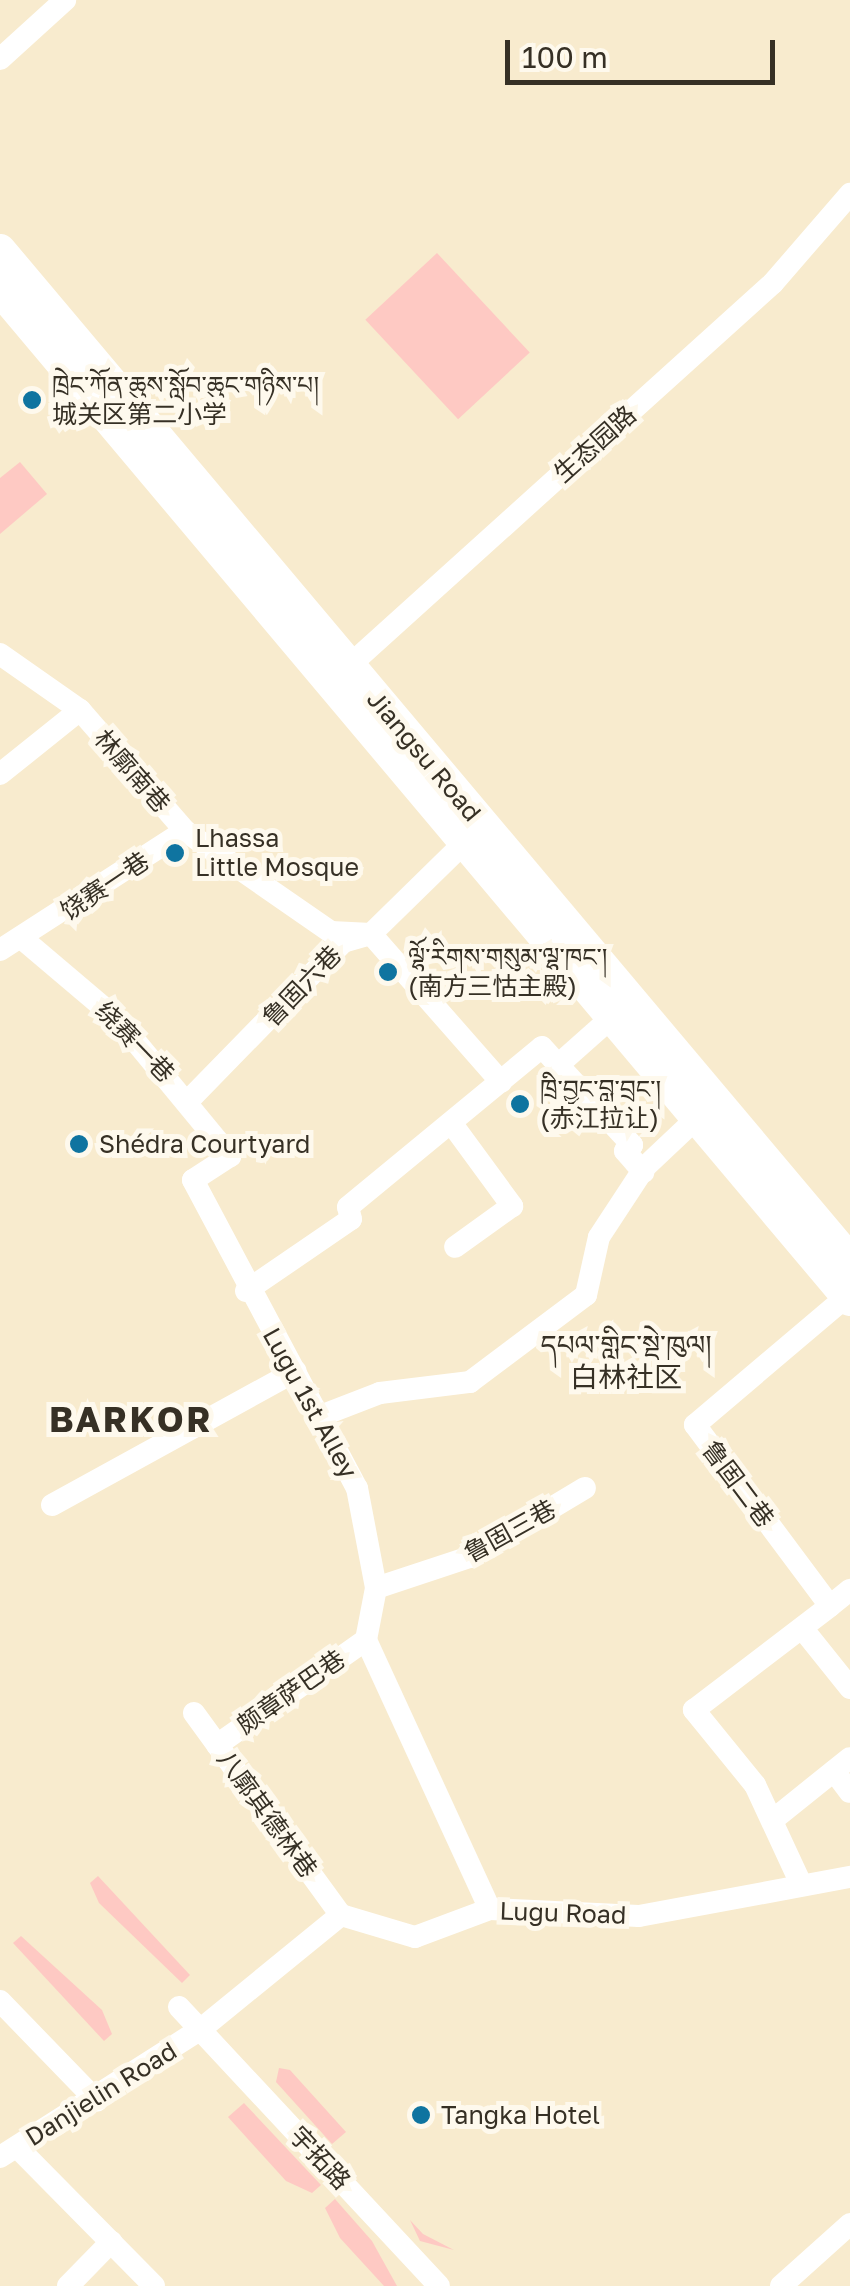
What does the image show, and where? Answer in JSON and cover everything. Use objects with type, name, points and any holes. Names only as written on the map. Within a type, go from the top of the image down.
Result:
[{"type":"highway","name":"Jiangsu Road","points":[[0,250],[340,675],[464,843],[848,1298]]},
{"type":"highway","name":"Jiangsu Road","points":[[0,290],[850,1260]]},
{"type":"street","points":[[0,59],[65,0]]},
{"type":"street","name":"生态园路","points":[[340,675],[773,284],[850,194]]},
{"type":"street","name":"林廓南巷","points":[[0,654],[80,710],[185,831],[331,932],[371,934]]},
{"type":"street","points":[[0,774],[80,710]]},
{"type":"street","name":"饶赛一巷","points":[[0,950],[25,941],[185,831]]},
{"type":"street","name":"鲁固六巷","points":[[190,1100],[343,942],[371,934],[464,843]]},
{"type":"street","points":[[371,934],[501,1082]]},
{"type":"street","name":"绕赛一巷","points":[[25,941],[118,1019],[190,1100],[230,1156],[193,1180]]},
{"type":"street","points":[[558,1065],[612,1017]]},
{"type":"street","points":[[246,1292],[351,1220],[348,1207],[542,1046],[632,1144],[625,1151],[643,1172]]},
{"type":"street","points":[[323,1415],[380,1394],[470,1382],[586,1295],[599,1237],[643,1172],[696,1118]]},
{"type":"street","points":[[452,1124],[512,1206],[456,1247]]},
{"type":"street","name":"Lugu 1st Alley","points":[[193,1180],[246,1292],[323,1415],[358,1488],[376,1588],[366,1640]]},
{"type":"street","name":"鲁固二巷","points":[[830,1606],[695,1425],[848,1298]]},
{"type":"street","points":[[52,1505],[296,1372]]},
{"type":"street","name":"鲁固三巷","points":[[376,1588],[470,1557],[586,1488]]},
{"type":"street","points":[[801,1884],[774,1819],[694,1710],[805,1632],[850,1590]]},
{"type":"street","points":[[805,1632],[850,1688]]},
{"type":"street","points":[[366,1640],[490,1910]]},
{"type":"street","name":"颇章萨巴巷","points":[[216,1745],[366,1640]]},
{"type":"street","name":"八廓其德林巷","points":[[194,1714],[340,1915]]},
{"type":"street","points":[[774,1819],[842,1765],[850,1792]]},
{"type":"street","name":"Lugu Road","points":[[340,1915],[415,1937],[490,1910],[639,1916],[850,1877]]},
{"type":"street","points":[[201,2030],[340,1915]]},
{"type":"street","points":[[0,2001],[97,2101]]},
{"type":"street","name":"宇拓路","points":[[179,2006],[439,2286]]},
{"type":"street","name":"Danjielin Road","points":[[8,2152],[97,2101],[201,2030]]},
{"type":"street","points":[[8,2152],[154,2286]]},
{"type":"street","points":[[781,2286],[850,2224]]},
{"type":"street","points":[[68,2286],[110,2242]]},
{"type":"shaded area","points":[[437,253],[530,352],[458,419],[365,320]]},
{"type":"shaded area","points":[[20,462],[47,494],[0,534],[0,478]]},
{"type":"shaded area","points":[[98,1876],[190,1975],[182,1983],[99,1903],[90,1883]]},
{"type":"shaded area","points":[[21,1936],[102,2010],[112,2034],[104,2041],[13,1943]]},
{"type":"shaded area","points":[[279,2068],[290,2070],[346,2132],[332,2144],[276,2082]]},
{"type":"shaded area","points":[[244,2103],[321,2185],[312,2193],[286,2181],[228,2117]]},
{"type":"shaded area","points":[[335,2199],[372,2241],[397,2286],[384,2286],[340,2238],[325,2208]]},
{"type":"shaded area","points":[[410,2220],[423,2234],[454,2250],[420,2241]]},
{"type":"place","name":"ཁྲེང་ཀོན་ཆུས་སློབ་ཆུང་གཉིས་པ། 城关区第二小学","points":[[32,400]]},
{"type":"place","name":"Lhassa Little Mosque","points":[[175,853]]},
{"type":"place","name":"ལྷོ་རིགས་གསུམ་ལྷ་ཁང་། (南方三怙主殿)","points":[[388,972]]},
{"type":"place","name":"ཁྲི་བྱང་བླ་བྲང་། (赤江拉让)","points":[[520,1104]]},
{"type":"place","name":"Shédra Courtyard","points":[[79,1144]]},
{"type":"place","name":"Tangka Hotel","points":[[421,2115]]},
{"type":"district","name":"དཔལ་གླིང་སྡེ་ཁུལ། 白林社区","points":[[626,1361]]},
{"type":"district","name":"BARKOR","points":[[131,1419]]}]
